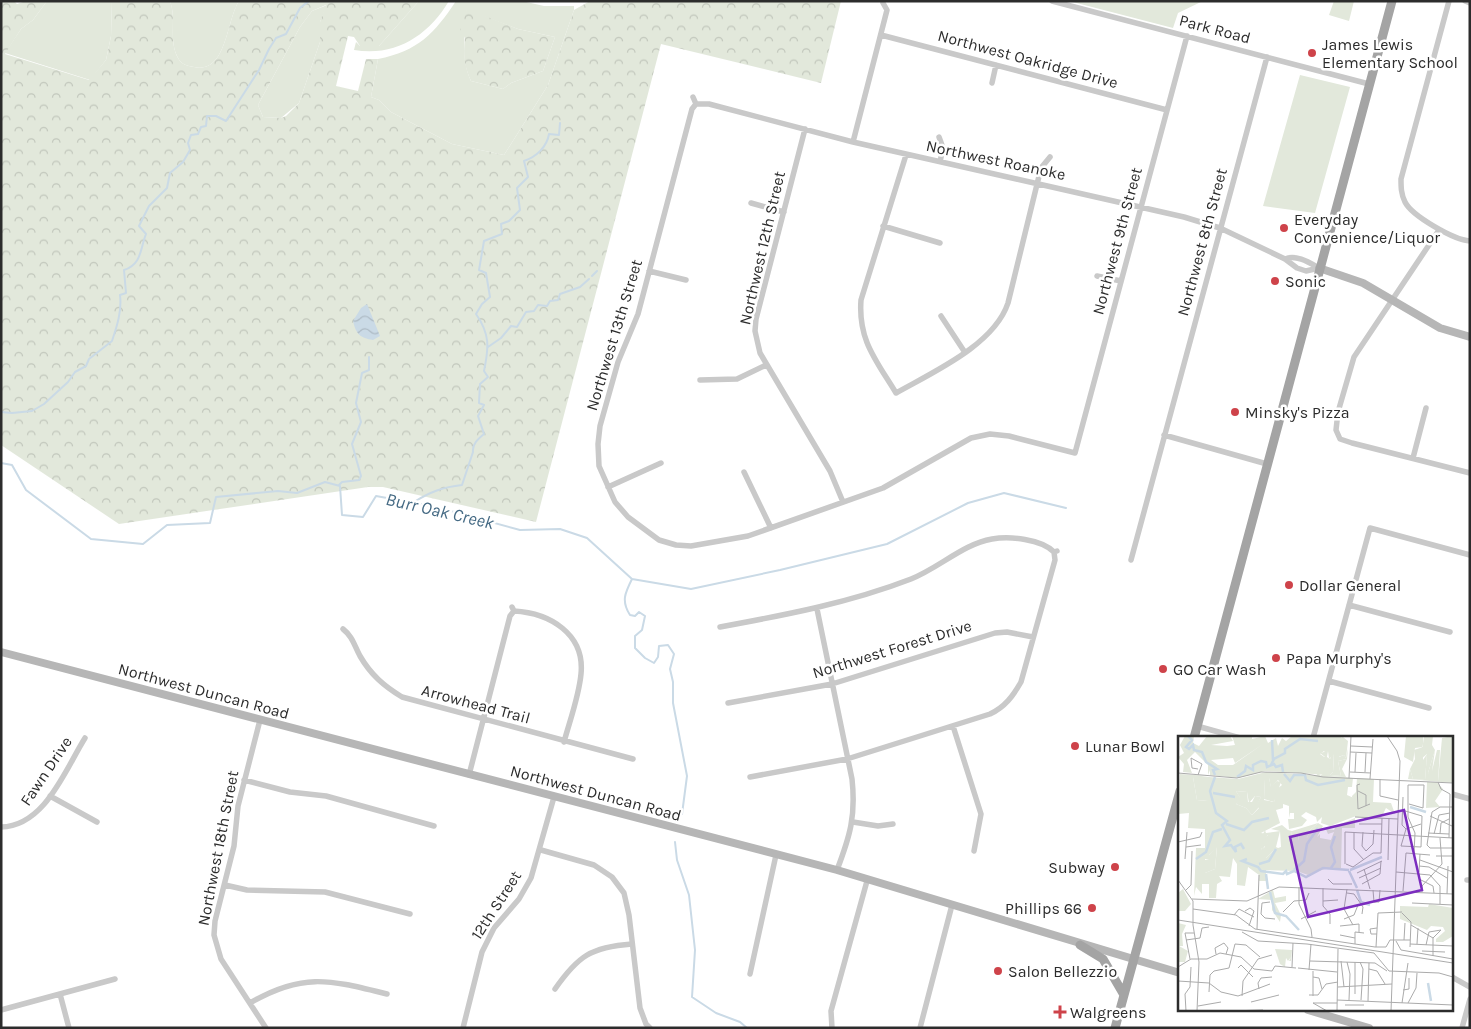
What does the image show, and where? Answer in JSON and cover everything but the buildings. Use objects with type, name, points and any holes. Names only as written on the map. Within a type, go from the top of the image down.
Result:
[{"type":"main road","points":[[1194,736],[1392,1]]},
{"type":"main road","points":[[1115,1028],[1178,798]]},
{"type":"main road","points":[[1080,945],[1103,959],[1124,995]]},
{"type":"street","name":"Park Road","points":[[1052,1],[1370,84]]},
{"type":"street","points":[[1449,1],[1401,179],[1401,191],[1406,204],[1439,230],[1457,240],[1470,241]]},
{"type":"street","points":[[1465,1],[1470,3]]},
{"type":"street","points":[[853,142],[887,10],[883,3]]},
{"type":"street","name":"Northwest Oakridge Drive","points":[[881,35],[1167,110]]},
{"type":"street","name":"Northwest 9th Street","points":[[1075,453],[1187,36]]},
{"type":"street","name":"Northwest 8th Street","points":[[1130,560],[1267,57]]},
{"type":"street","points":[[992,83],[996,65]]},
{"type":"street","points":[[693,97],[696,104]]},
{"type":"street","name":"Northwest Roanoke","points":[[696,104],[709,104],[906,155],[1141,207],[1220,228],[1285,259],[1297,268],[1306,271],[1319,268]]},
{"type":"street","name":"Northwest 13th Street","points":[[696,104],[692,109],[638,314],[618,362],[600,426],[598,444],[599,466],[615,502],[628,517],[659,540],[676,545],[691,546],[738,538],[883,488],[971,438],[990,434],[1009,436],[1075,453]]},
{"type":"street","name":"Northwest 12th Street","points":[[805,129],[756,319],[757,343],[766,365],[830,471],[843,502]]},
{"type":"street","points":[[939,137],[943,148],[940,162]]},
{"type":"street","points":[[906,155],[861,300],[861,320],[868,349],[896,393],[964,352],[991,332],[1005,312],[1041,168],[1050,157]]},
{"type":"street","points":[[751,203],[784,212]]},
{"type":"street","points":[[883,226],[940,243]]},
{"type":"street","points":[[1439,230],[1354,357],[1338,412],[1336,430],[1340,439],[1470,473]]},
{"type":"street","name":"Northwest Roanoke","points":[[1285,259],[1290,257],[1308,262],[1319,268]]},
{"type":"street","points":[[1319,268],[1364,283],[1440,328],[1470,337]]},
{"type":"street","points":[[649,271],[686,280]]},
{"type":"street","points":[[1097,276],[1120,281]]},
{"type":"street","points":[[940,316],[964,352]]},
{"type":"street","points":[[700,380],[737,379],[766,365]]},
{"type":"street","points":[[1413,458],[1426,408]]},
{"type":"street","points":[[1164,435],[1268,464]]},
{"type":"street","points":[[608,488],[661,463]]},
{"type":"street","points":[[744,472],[771,528]]},
{"type":"street","points":[[1314,736],[1370,528],[1470,555]]},
{"type":"street","points":[[720,627],[817,609],[912,579],[972,546],[993,539],[1023,540],[1056,551],[1021,682],[1015,693],[1002,707],[990,714],[847,759],[750,777]]},
{"type":"street","points":[[1349,605],[1450,632]]},
{"type":"street","points":[[469,774],[513,609],[546,617],[558,624],[567,631],[578,648],[581,675],[564,742]]},
{"type":"street","points":[[817,609],[854,802],[853,822],[837,870]]},
{"type":"street","name":"Arrowhead Trail","points":[[343,629],[352,636],[368,668],[384,686],[402,697],[633,759]]},
{"type":"street","name":"Northwest Forest Drive","points":[[728,703],[832,684],[995,633],[1007,632],[1033,637]]},
{"type":"street","name":"Northwest Duncan Road","points":[[1,652],[837,870],[867,881],[1133,961],[1178,972]]},
{"type":"street","points":[[1329,681],[1429,708]]},
{"type":"street","name":"Northwest 18th Street","points":[[260,720],[238,806],[234,846],[215,921],[217,946],[221,959],[266,1028]]},
{"type":"street","points":[[953,726],[981,814],[974,851]]},
{"type":"street","points":[[1197,726],[1233,736]]},
{"type":"street","name":"Fawn Drive","points":[[1,827],[14,826],[32,818],[39,812],[85,738]]},
{"type":"street","points":[[244,780],[290,792],[326,796],[434,826]]},
{"type":"street","points":[[1454,795],[1470,799]]},
{"type":"street","points":[[50,796],[97,822]]},
{"type":"street","name":"12th Street","points":[[464,1028],[482,952],[494,928],[527,887],[541,850],[554,797]]},
{"type":"street","points":[[853,822],[878,826],[893,824]]},
{"type":"street","points":[[541,850],[586,862],[612,877],[624,893],[627,903],[640,1008],[646,1027]]},
{"type":"street","points":[[750,974],[776,855]]},
{"type":"street","points":[[832,1028],[831,1011],[867,881]]},
{"type":"street","points":[[224,885],[247,890],[326,892],[410,914]]},
{"type":"street","points":[[920,1028],[952,906]]},
{"type":"street","points":[[555,989],[572,967],[588,953],[598,948],[632,944]]},
{"type":"street","points":[[1454,978],[1470,987]]},
{"type":"street","points":[[1,1010],[115,979]]},
{"type":"street","points":[[250,1003],[283,986],[311,980],[342,983],[387,994]]},
{"type":"street","points":[[60,994],[70,1028]]},
{"type":"street","points":[[1462,1028],[1470,999]]},
{"type":"street","points":[[1313,1012],[1346,1025],[1369,1028]]},
{"type":"green space","points":[[1,1],[14,1],[17,4],[26,1],[47,1],[33,20],[21,29],[5,54],[89,80],[106,60],[111,36],[112,1],[170,1],[173,15],[174,44],[178,58],[187,65],[205,67],[213,62],[219,54],[239,1],[419,1],[379,46],[360,46],[354,37],[348,36],[336,86],[358,91],[366,59],[378,59],[371,97],[379,100],[391,112],[452,144],[504,155],[548,85],[574,10],[590,1],[841,1],[821,83],[661,44],[536,522],[383,487],[368,487],[119,524],[1,445]],"holes":[[[326,5],[320,22],[320,42],[299,103],[286,116],[281,118],[263,117],[258,105],[300,27],[312,11]]]},
{"type":"green space","points":[[47,1],[112,1],[111,36],[106,60],[90,80],[5,53],[21,29],[33,20]]},
{"type":"green space","points":[[170,1],[239,1],[219,54],[213,62],[205,67],[189,66],[179,60],[175,51],[173,15]]},
{"type":"green space","points":[[419,1],[449,1],[441,13],[421,34],[409,41],[397,47],[383,50],[354,50],[356,42],[360,46],[379,46]]},
{"type":"green space","points":[[456,1],[522,1],[544,6],[574,6],[548,85],[504,155],[452,144],[391,112],[379,100],[371,97],[378,59],[404,51],[424,39],[440,23]],"holes":[[[467,10],[518,29],[555,37],[543,71],[511,83],[503,89],[471,81],[464,55]]]},
{"type":"green space","points":[[1069,1],[1203,1],[1178,13],[1173,28]]},
{"type":"green space","points":[[1334,1],[1354,1],[1349,21],[1329,15]]},
{"type":"green space","points":[[327,5],[320,22],[320,42],[299,103],[281,118],[263,117],[258,105],[300,27],[312,11]]},
{"type":"green space","points":[[467,9],[518,29],[555,37],[543,71],[511,83],[503,89],[471,81],[465,60],[465,38],[460,30]]},
{"type":"green space","points":[[1300,75],[1350,87],[1315,213],[1263,206]]},
{"type":"water","points":[[367,304],[380,336],[373,340],[359,335],[353,321],[361,308]]},
{"type":"waterway","points":[[1,412],[32,411],[44,404],[68,382],[75,372],[86,366],[89,359],[112,341],[120,313],[120,295],[126,293],[124,270],[134,264],[140,255],[146,234],[139,226],[149,206],[167,188],[170,173],[183,162],[190,150],[188,143],[191,135],[198,134],[201,127],[206,126],[207,116],[216,116],[226,121],[259,70],[276,38],[286,34],[300,8],[309,1]]},
{"type":"waterway","points":[[414,502],[437,491],[462,485],[474,444],[484,434],[478,416],[484,405],[479,403],[480,384],[488,377],[484,371],[487,341],[484,328],[476,314],[482,304],[490,297],[486,273],[479,270],[484,241],[502,234],[501,224],[509,221],[520,210],[517,188],[528,177],[524,161],[540,151],[546,143],[549,134],[559,135],[560,123]]},
{"type":"waterway","points":[[592,276],[597,271]]},
{"type":"waterway","points":[[488,347],[501,338],[511,326],[517,327],[526,312],[534,311],[538,305],[547,306],[550,301],[558,300],[560,294],[580,287],[589,279]]},
{"type":"waterway","points":[[339,485],[342,482],[359,480],[361,476],[352,444],[361,422],[356,403],[362,373],[369,370],[369,357]]},
{"type":"waterway","name":"Burr Oak Creek","points":[[1,463],[12,465],[26,490],[91,539],[143,544],[167,525],[210,523],[216,497],[278,491],[297,493],[325,482],[340,486],[342,515],[363,517],[376,496],[436,507],[520,530],[560,529],[587,538],[632,579]]},
{"type":"waterway","points":[[632,579],[691,589],[780,570],[887,544],[968,503],[1004,493],[1066,508]]},
{"type":"waterway","points":[[632,579],[626,593],[627,610],[630,615],[635,616],[639,612],[645,616],[642,630],[635,636],[635,648],[645,658],[654,663],[658,657],[659,646],[668,645],[674,654],[670,669],[673,682],[673,703],[687,776],[682,814]]},
{"type":"waterway","points":[[675,842],[677,860],[689,895],[695,950],[692,997],[716,1013],[740,1022],[747,1028]]},
{"type":"place","name":"James Lewis Elementary School","points":[[1312,53]]},
{"type":"place","name":"Everyday Convenience/Liquor","points":[[1284,228]]},
{"type":"place","name":"Sonic","points":[[1275,281]]},
{"type":"place","name":"Minsky's Pizza","points":[[1235,412]]},
{"type":"place","name":"Dollar General","points":[[1289,585]]},
{"type":"place","name":"Papa Murphy's","points":[[1276,658]]},
{"type":"place","name":"GO Car Wash","points":[[1163,669]]},
{"type":"place","name":"Lunar Bowl","points":[[1075,746]]},
{"type":"place","name":"Subway","points":[[1115,867]]},
{"type":"place","name":"Phillips 66","points":[[1092,908]]},
{"type":"place","name":"Salon Bellezzio","points":[[998,971]]},
{"type":"place","name":"Walgreens","points":[[1060,1012]]}]
